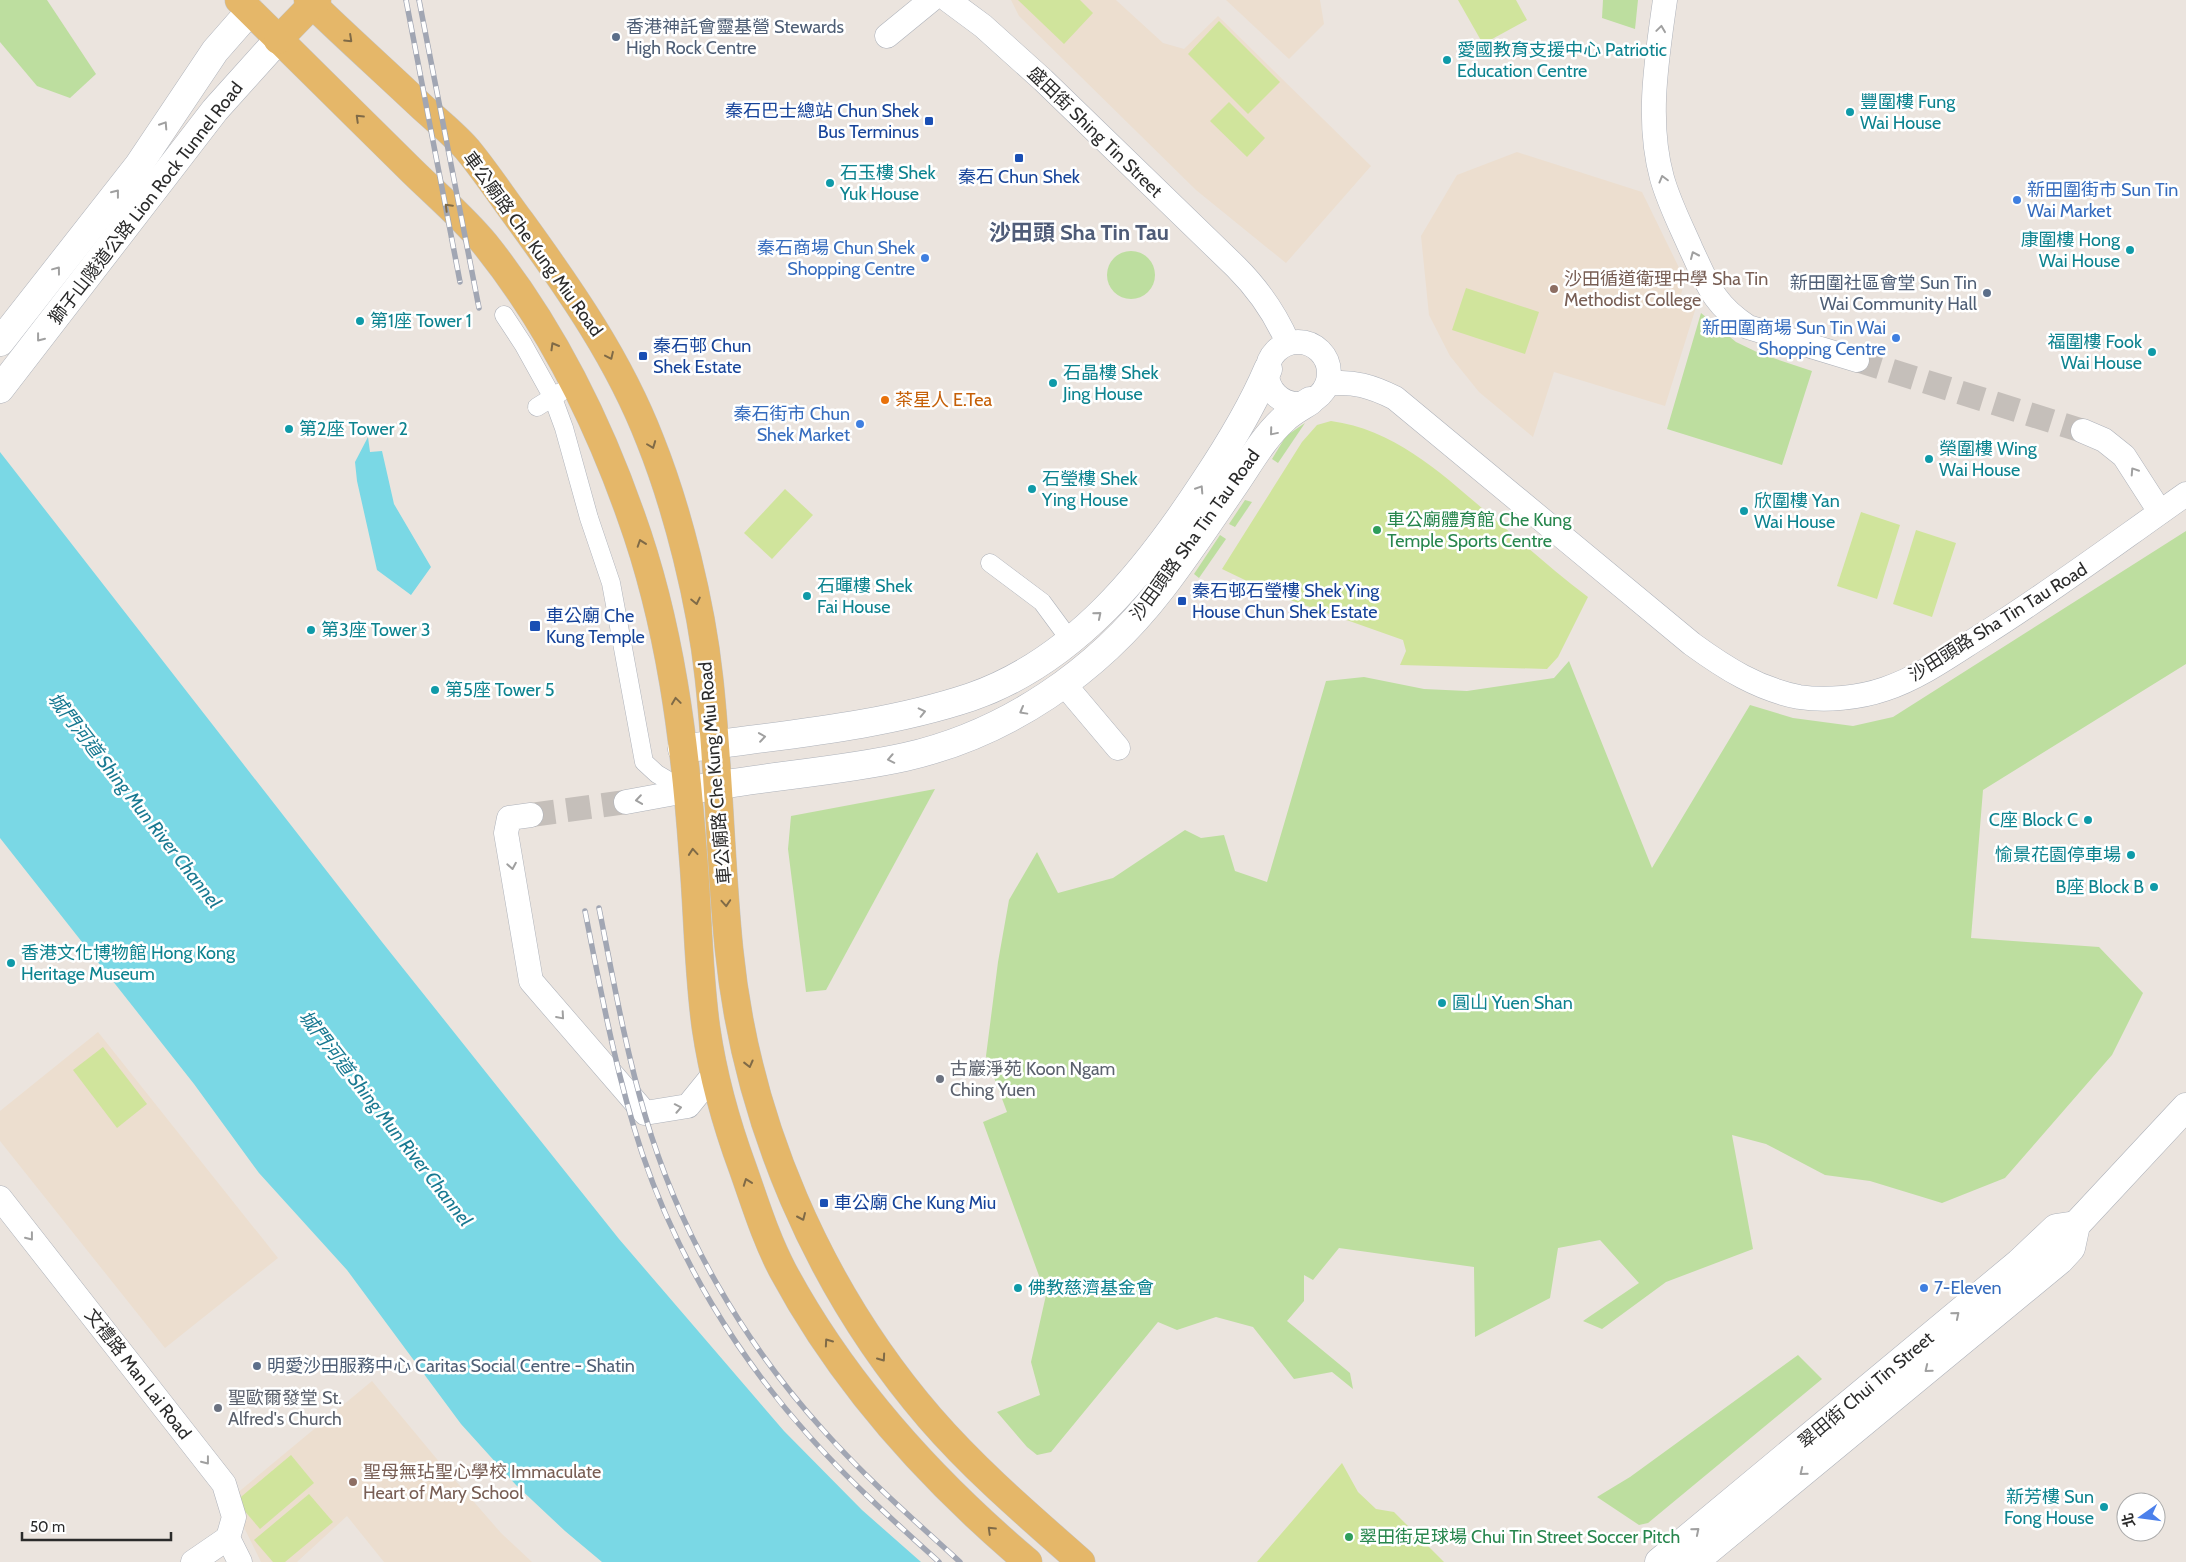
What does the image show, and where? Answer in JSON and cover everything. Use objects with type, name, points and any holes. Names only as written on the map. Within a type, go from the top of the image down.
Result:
[{"type":"main road","name":"獅子山隧道公路 Lion Rock Tunnel Road","points":[[278,40],[313,2]]},
{"type":"main road","name":"車公廟路 Che Kung Miu Road","points":[[313,2],[466,148],[565,283],[604,344],[648,434],[669,496],[702,630],[710,683],[729,946],[739,1015],[759,1102],[777,1156],[804,1222],[847,1304],[867,1336],[909,1393],[968,1460],[1081,1562]]},
{"type":"main road","name":"車公廟路 Che Kung Miu Road","points":[[249,4],[278,40],[482,241],[523,296],[555,347],[563,391],[597,430],[627,504],[653,584],[667,644],[682,749],[693,854],[701,988],[714,1074],[733,1142],[768,1237],[782,1270],[816,1325],[860,1389],[904,1444],[992,1531],[1028,1562]]},
{"type":"street","points":[[887,36],[930,0]]},
{"type":"street","name":"盛田街 Shing Tin Street","points":[[948,0],[982,26],[1043,80],[1236,267],[1262,295],[1276,316],[1288,343]]},
{"type":"street","points":[[1665,0],[1655,95],[1655,142],[1669,201],[1715,300],[1732,317],[1748,327],[1857,360]]},
{"type":"street","name":"獅子山隧道公路 Lion Rock Tunnel Road","points":[[0,342],[138,166],[249,4]]},
{"type":"street","name":"獅子山隧道公路 Lion Rock Tunnel Road","points":[[0,389],[215,110],[278,40]]},
{"type":"street","points":[[504,315],[523,344],[563,391],[564,428],[588,518],[611,583],[644,762],[657,774],[686,791]]},
{"type":"street","points":[[1288,343],[1306,343],[1318,349],[1328,365],[1319,393]]},
{"type":"street","name":"沙田頭路 Sha Tin Tau Road","points":[[682,749],[925,712],[973,696],[1018,676],[1053,654],[1114,602],[1143,569],[1188,508],[1237,432],[1274,353],[1288,343]]},
{"type":"street","name":"沙田頭路 Sha Tin Tau Road","points":[[1268,369],[1268,380],[1278,396],[1295,403],[1345,381],[1378,389],[1395,398],[1692,644],[1730,672],[1767,688],[1800,697],[1845,698],[1884,689],[1916,676],[2034,603],[2186,494]]},
{"type":"street","points":[[537,407],[563,391]]},
{"type":"street","name":"沙田頭路 Sha Tin Tau Road","points":[[686,791],[869,764],[939,748],[992,728],[1034,705],[1064,684],[1105,649],[1143,611],[1209,522],[1259,449],[1284,419],[1319,393]]},
{"type":"street","points":[[2083,430],[2104,440],[2124,456],[2160,512]]},
{"type":"street","points":[[990,563],[1042,602],[1070,640]]},
{"type":"street","points":[[1064,684],[1118,748]]},
{"type":"street","points":[[626,802],[686,791]]},
{"type":"street","points":[[531,815],[509,818],[506,833],[531,981],[645,1113],[688,1106],[714,1074]]},
{"type":"street","name":"翠田街 Chui Tin Street","points":[[1694,1562],[2040,1277],[2071,1248],[2076,1225],[2186,1107]]},
{"type":"street","name":"文禮路 Man Lai Road","points":[[0,1198],[224,1484],[234,1517],[228,1538]]},
{"type":"street","name":"翠田街 Chui Tin Street","points":[[1659,1562],[2019,1263],[2056,1228],[2076,1225]]},
{"type":"street","points":[[193,1562],[228,1538],[240,1562]]},
{"type":"shaded area","points":[[1011,0],[1116,0],[1163,43],[1184,49],[1218,16],[1371,166],[1286,263],[1196,190],[1019,16]]},
{"type":"shaded area","points":[[1226,0],[1320,0],[1324,24],[1289,59]]},
{"type":"shaded area","name":"沙田循道衛理中學 Sha Tin Methodist College","points":[[1517,152],[1642,192],[1685,280],[1680,298],[1697,304],[1665,406],[1554,372],[1533,437],[1479,392],[1450,356],[1429,315],[1421,236],[1457,175]]},
{"type":"shaded area","points":[[98,1032],[278,1258],[165,1348],[0,1141],[0,1111]]},
{"type":"shaded area","name":"聖母無玷聖心學校 Immaculate Heart of Mary School","points":[[372,1381],[501,1533],[532,1562],[384,1562],[347,1516],[297,1562],[261,1562],[230,1499]]},
{"type":"green space","points":[[0,0],[47,0],[96,74],[70,98],[37,86],[0,42]]},
{"type":"green space","points":[[1018,0],[1080,0],[1093,13],[1064,44]]},
{"type":"green space","points":[[1458,0],[1516,0],[1527,20],[1483,44]]},
{"type":"green space","points":[[1603,0],[1638,0],[1635,29],[1602,18]]},
{"type":"green space","points":[[1219,21],[1280,82],[1248,114],[1188,54]]},
{"type":"green space","points":[[1229,102],[1265,138],[1247,157],[1210,121]]},
{"type":"green space","points":[[1131,251],[1140,253],[1148,258],[1153,266],[1155,275],[1153,284],[1148,292],[1140,297],[1131,299],[1122,297],[1114,292],[1109,284],[1107,275],[1109,266],[1114,258],[1122,253]]},
{"type":"green space","points":[[1466,288],[1539,312],[1525,354],[1452,330]]},
{"type":"green space","points":[[1701,313],[1736,342],[1761,354],[1812,371],[1782,465],[1667,429]]},
{"type":"green space","name":"車公廟體育館 Che Kung Temple Sports Centre","points":[[1331,421],[1374,433],[1394,442],[1432,467],[1588,597],[1558,657],[1547,669],[1400,665],[1406,651],[1403,640],[1276,595],[1222,569],[1302,442],[1317,425]]},
{"type":"green space","points":[[1305,423],[1278,463],[1272,459],[1286,436]]},
{"type":"green space","points":[[785,489],[813,515],[772,559],[744,533]]},
{"type":"green space","points":[[1245,500],[1252,502],[1235,527],[1229,524]]},
{"type":"green space","points":[[1861,512],[1900,525],[1877,599],[1837,586]]},
{"type":"green space","points":[[1916,530],[1956,543],[1932,617],[1893,604]]},
{"type":"green space","points":[[2186,531],[2186,664],[1983,790],[1971,938],[2099,947],[2143,993],[2112,1055],[2005,1178],[1942,1203],[1870,1181],[1825,1175],[1766,1144],[1732,1135],[1753,1249],[1666,1282],[1602,1329],[1583,1321],[1639,1283],[1600,1240],[1558,1248],[1550,1298],[1475,1337],[1474,1267],[1339,1248],[1313,1280],[1304,1275],[1304,1301],[1287,1321],[1350,1373],[1353,1389],[1332,1372],[1294,1379],[1253,1327],[1216,1317],[1177,1330],[1158,1322],[1051,1452],[1037,1455],[1027,1447],[997,1412],[1040,1395],[1031,1362],[1046,1295],[983,1122],[1007,1112],[986,1056],[998,962],[1009,900],[1037,852],[1058,893],[1113,878],[1185,830],[1201,838],[1224,835],[1235,871],[1267,882],[1326,681],[1364,677],[1424,689],[1467,691],[1554,678],[1569,661],[1652,868],[1750,705],[1793,718],[1853,726],[1893,717]]},
{"type":"green space","points":[[1220,535],[1226,539],[1199,578],[1194,574]]},
{"type":"green space","points":[[935,789],[826,990],[806,992],[788,849],[791,816]]},
{"type":"green space","points":[[103,1047],[147,1104],[117,1128],[73,1070]]},
{"type":"green space","points":[[1798,1355],[1822,1379],[1648,1523],[1639,1525],[1597,1497],[1630,1477]]},
{"type":"green space","points":[[291,1455],[314,1483],[260,1529],[236,1501]]},
{"type":"green space","name":"翠田街足球場 Chui Tin Street Soccer Pitch","points":[[1342,1463],[1358,1492],[1376,1509],[1394,1512],[1444,1562],[1257,1562]]},
{"type":"green space","points":[[309,1494],[333,1522],[285,1562],[273,1562],[254,1540]]},
{"type":"water","points":[[368,437],[370,452],[382,451],[394,504],[431,567],[411,595],[377,570],[357,481],[355,462]]},
{"type":"water","name":"城門河道 Shing Mun River Channel","points":[[0,452],[382,942],[619,1239],[784,1431],[862,1510],[921,1562],[602,1562],[565,1531],[516,1485],[461,1424],[347,1270],[259,1173],[194,1084],[0,838]]},
{"type":"tunnel","points":[[1857,360],[2083,431]]},
{"type":"tunnel","points":[[531,815],[626,802]]},
{"type":"railway","points":[[406,0],[460,282]]},
{"type":"railway","points":[[419,0],[479,308]]},
{"type":"railway","points":[[599,908],[625,1038],[645,1115],[676,1201],[716,1283],[766,1360],[824,1431],[873,1482],[960,1562]]},
{"type":"railway","points":[[585,911],[624,1093],[656,1192],[691,1267],[734,1339],[757,1373],[783,1406],[841,1470],[939,1562]]},
{"type":"place","name":"香港神託會靈基營 Stewards High Rock Centre","points":[[616,37]]},
{"type":"place","name":"愛國教育支援中心 Patriotic Education Centre","points":[[1447,60]]},
{"type":"place","name":"豐圍樓 Fung Wai House","points":[[1850,112]]},
{"type":"place","name":"秦石巴士總站 Chun Shek Bus Terminus","points":[[929,121]]},
{"type":"place","name":"秦石 Chun Shek","points":[[1019,158]]},
{"type":"place","name":"石玉樓 Shek Yuk House","points":[[830,183]]},
{"type":"place","name":"新田圍街市 Sun Tin Wai Market","points":[[2017,200]]},
{"type":"place","name":"康圍樓 Hong Wai House","points":[[2130,250]]},
{"type":"place","name":"秦石商場 Chun Shek Shopping Centre","points":[[925,258]]},
{"type":"place","name":"沙田循道衛理中學 Sha Tin Methodist College","points":[[1554,289]]},
{"type":"place","name":"新田圍社區會堂 Sun Tin Wai Community Hall","points":[[1987,293]]},
{"type":"place","name":"第1座 Tower 1","points":[[360,321]]},
{"type":"place","name":"新田圍商場 Sun Tin Wai Shopping Centre","points":[[1896,338]]},
{"type":"place","name":"福圍樓 Fook Wai House","points":[[2152,352]]},
{"type":"place","name":"秦石邨 Chun Shek Estate","points":[[643,356]]},
{"type":"place","name":"石晶樓 Shek Jing House","points":[[1053,383]]},
{"type":"place","name":"茶星人 E.Tea","points":[[885,400]]},
{"type":"place","name":"秦石街市 Chun Shek Market","points":[[860,424]]},
{"type":"place","name":"第2座 Tower 2","points":[[289,429]]},
{"type":"place","name":"榮圍樓 Wing Wai House","points":[[1929,459]]},
{"type":"place","name":"石瑩樓 Shek Ying House","points":[[1032,489]]},
{"type":"place","name":"欣圍樓 Yan Wai House","points":[[1744,511]]},
{"type":"place","name":"車公廟體育館 Che Kung Temple Sports Centre","points":[[1377,530]]},
{"type":"place","name":"石暉樓 Shek Fai House","points":[[807,596]]},
{"type":"place","name":"秦石邨石瑩樓 Shek Ying House Chun Shek Estate","points":[[1182,601]]},
{"type":"place","name":"車公廟 Che Kung Temple","points":[[535,626]]},
{"type":"place","name":"第3座 Tower 3","points":[[311,630]]},
{"type":"place","name":"第5座 Tower 5","points":[[435,690]]},
{"type":"place","name":"C座 Block C","points":[[2088,820]]},
{"type":"place","name":"愉景花園停車場","points":[[2131,855]]},
{"type":"place","name":"B座 Block B","points":[[2154,887]]},
{"type":"place","name":"香港文化博物館 Hong Kong Heritage Museum","points":[[11,963]]},
{"type":"place","name":"圓山 Yuen Shan","points":[[1442,1003]]},
{"type":"place","name":"古巖淨苑 Koon Ngam Ching Yuen","points":[[940,1079]]},
{"type":"place","name":"車公廟 Che Kung Miu","points":[[824,1203]]},
{"type":"place","name":"佛教慈濟基金會","points":[[1018,1288]]},
{"type":"place","name":"7-Eleven","points":[[1924,1288]]},
{"type":"place","name":"明愛沙田服務中心 Caritas Social Centre - Shatin","points":[[257,1366]]},
{"type":"place","name":"聖歐爾發堂 St. Alfred's Church","points":[[218,1408]]},
{"type":"place","name":"聖母無玷聖心學校 Immaculate Heart of Mary School","points":[[353,1482]]},
{"type":"place","name":"新芳樓 Sun Fong House","points":[[2104,1507]]},
{"type":"place","name":"翠田街足球場 Chui Tin Street Soccer Pitch","points":[[1349,1537]]},
{"type":"district","name":"沙田頭 Sha Tin Tau","points":[[1079,232]]}]
